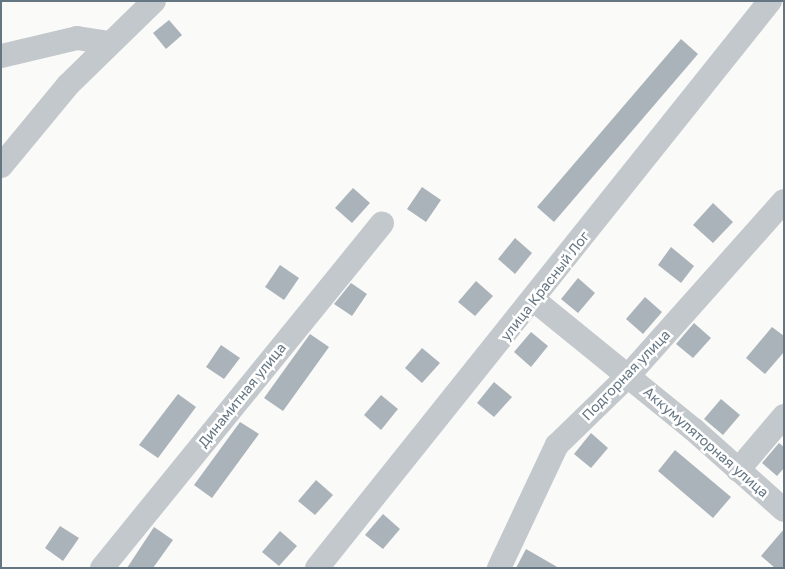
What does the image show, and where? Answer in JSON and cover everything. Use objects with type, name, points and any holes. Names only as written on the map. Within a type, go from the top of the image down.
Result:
[{"type":"street","points":[[1,166],[25,134],[110,43],[154,1]]},
{"type":"street","name":"улица Красный Лог","points":[[317,568],[534,300],[770,1]]},
{"type":"street","points":[[1,56],[77,38],[110,43]]},
{"type":"street","name":"Подгорная улица","points":[[499,568],[557,445],[628,376],[784,201]]},
{"type":"street","name":"Динамитная улица","points":[[102,568],[382,223]]},
{"type":"street","name":"Аккумуляторная улица","points":[[534,300],[628,376],[784,510]]},
{"type":"street","points":[[738,470],[784,416]]},
{"type":"building","points":[[169,20],[182,35],[166,49],[153,33]]},
{"type":"building","points":[[681,39],[698,54],[554,222],[537,207]]},
{"type":"building","points":[[422,187],[441,200],[426,222],[407,209]]},
{"type":"building","points":[[353,188],[370,203],[352,223],[335,208]]},
{"type":"building","points":[[713,203],[733,222],[713,243],[693,225]]},
{"type":"building","points":[[515,238],[532,253],[515,274],[498,259]]},
{"type":"building","points":[[671,247],[694,266],[681,283],[658,265]]},
{"type":"building","points":[[280,265],[299,278],[284,300],[265,287]]},
{"type":"building","points":[[578,278],[595,293],[578,313],[561,299]]},
{"type":"building","points":[[476,281],[493,296],[475,316],[458,302]]},
{"type":"building","points":[[351,283],[367,294],[352,316],[334,304]]},
{"type":"building","points":[[645,297],[662,312],[643,334],[626,319]]},
{"type":"building","points":[[694,323],[711,338],[693,358],[676,344]]},
{"type":"building","points":[[772,327],[784,336],[784,352],[765,374],[746,358]]},
{"type":"building","points":[[531,332],[548,346],[531,367],[514,352]]},
{"type":"building","points":[[310,334],[329,347],[283,411],[264,398]]},
{"type":"building","points":[[221,345],[240,358],[224,379],[206,367]]},
{"type":"building","points":[[422,348],[440,363],[422,383],[405,368]]},
{"type":"building","points":[[494,382],[512,397],[494,417],[477,403]]},
{"type":"building","points":[[178,394],[196,407],[158,458],[139,445]]},
{"type":"building","points":[[381,395],[398,409],[381,430],[364,415]]},
{"type":"building","points":[[721,399],[740,415],[723,435],[704,419]]},
{"type":"building","points":[[240,422],[259,434],[212,498],[194,485]]},
{"type":"building","points":[[591,433],[608,448],[591,468],[574,454]]},
{"type":"building","points":[[779,443],[784,447],[784,468],[777,476],[762,463]]},
{"type":"building","points":[[675,450],[731,497],[713,518],[658,471]]},
{"type":"building","points":[[316,480],[333,495],[315,515],[298,501]]},
{"type":"building","points":[[383,514],[400,529],[383,549],[365,535]]},
{"type":"building","points":[[60,526],[79,538],[63,561],[45,548]]},
{"type":"building","points":[[154,527],[173,540],[153,568],[127,568]]},
{"type":"building","points":[[784,529],[784,568],[775,568],[761,556]]},
{"type":"building","points":[[280,531],[297,546],[279,566],[262,552]]},
{"type":"building","points":[[526,549],[559,568],[516,568]]}]
